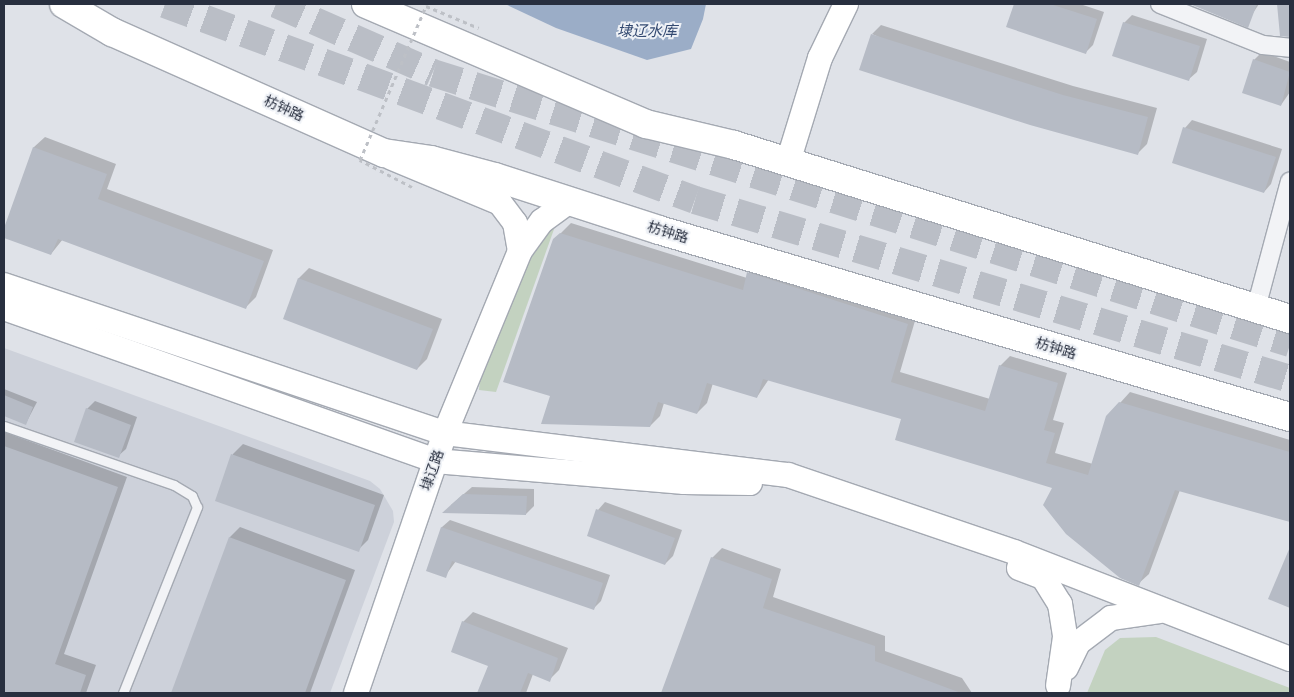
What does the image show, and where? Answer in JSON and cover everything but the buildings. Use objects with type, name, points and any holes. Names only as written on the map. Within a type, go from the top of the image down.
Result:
[{"type":"highway","name":"枋钟路","points":[[64,4],[112,32],[384,153],[450,165],[1290,417]]},
{"type":"highway","points":[[366,4],[646,124],[788,162],[1290,319]]},
{"type":"main road","points":[[788,162],[820,58],[846,4]]},
{"type":"main road","points":[[384,153],[406,166],[500,203],[515,223],[520,251]]},
{"type":"main road","name":"埭辽路","points":[[356,693],[445,433],[520,251],[542,222],[570,201]]},
{"type":"main road","points":[[4,285],[445,433],[788,475],[1014,552],[1290,658]]},
{"type":"main road","points":[[4,308],[435,461],[684,482],[786,484],[805,490],[1043,577],[1060,604],[1065,637],[1056,690]]},
{"type":"main road","points":[[1056,690],[1078,643],[1111,618],[1162,610]]},
{"type":"street","points":[[1160,4],[1263,45],[1290,48]]},
{"type":"street","points":[[1256,308],[1290,181]]},
{"type":"lane","points":[[4,426],[174,485],[192,496],[197,507],[122,693]]},
{"type":"path","points":[[412,187],[360,160],[426,6],[479,28]]},
{"type":"shaded area","points":[[4,348],[370,481],[380,489],[393,511],[394,522],[330,693],[4,693]]},
{"type":"green space","points":[[558,218],[496,392],[479,390],[480,379],[530,248]]},
{"type":"green space","points":[[1156,637],[1290,688],[1290,693],[1087,693],[1105,650],[1120,638]]},
{"type":"water","name":"埭辽水库","points":[[505,4],[706,4],[703,19],[691,49],[647,60],[556,28]]},
{"type":"tunnel","points":[[165,4],[695,200],[1290,379]]},
{"type":"tunnel","points":[[276,4],[433,73],[1290,343]]}]
